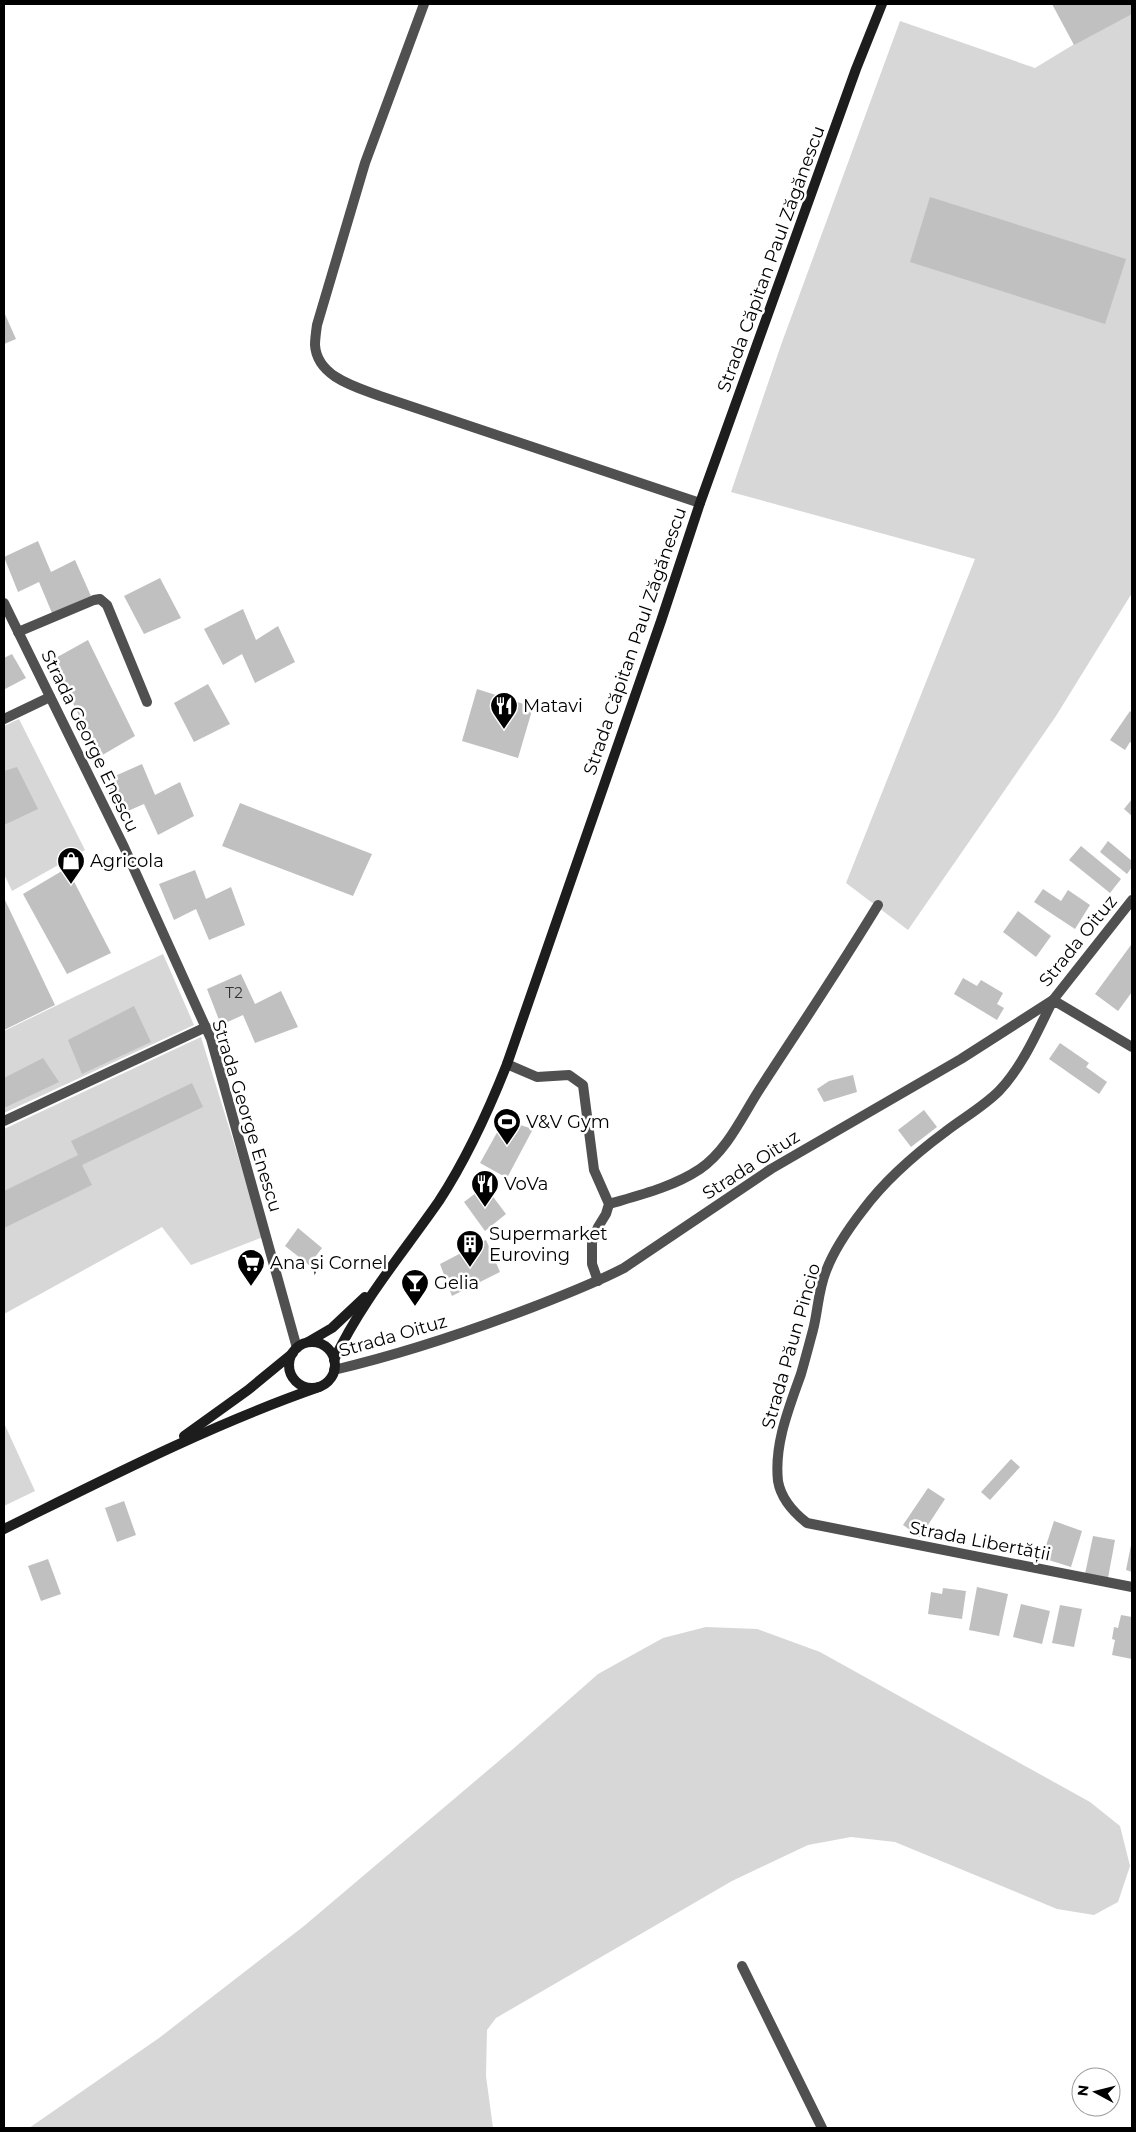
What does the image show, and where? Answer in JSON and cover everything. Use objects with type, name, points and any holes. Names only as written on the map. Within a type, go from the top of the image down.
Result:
[{"type":"main road","name":"Strada Căpitan Paul Zăgănescu","points":[[4,1529],[164,1450],[254,1411],[319,1386],[331,1377],[334,1365],[361,1311],[439,1200],[457,1171],[478,1132],[507,1064],[700,503],[856,69],[882,4]]},
{"type":"main road","name":"Strada Căpitan Paul Zăgănescu","points":[[164,1450],[241,1396],[297,1348],[332,1328],[358,1304],[387,1272]]},
{"type":"main road","points":[[319,1386],[306,1387],[294,1379],[289,1366],[297,1348],[309,1342],[322,1345],[332,1354],[334,1365]]},
{"type":"street","points":[[424,4],[366,163],[317,325],[315,347],[324,368],[347,384],[380,396],[700,503]]},
{"type":"street","points":[[18,632],[94,600],[100,600],[107,606],[111,614],[147,702]]},
{"type":"street","name":"Strada George Enescu","points":[[4,602],[124,847],[211,1039],[297,1348]]},
{"type":"street","points":[[4,719],[50,697]]},
{"type":"street","name":"Strada Oituz","points":[[334,1365],[390,1356],[490,1324],[598,1281],[624,1268],[771,1169],[961,1059],[1053,1000],[1132,900]]},
{"type":"street","points":[[608,1204],[646,1194],[674,1183],[701,1168],[725,1145],[833,979],[878,905]]},
{"type":"street","points":[[1053,1000],[1132,1047]]},
{"type":"street","name":"Strada Păun Pincio","points":[[821,1526],[807,1523],[785,1502],[778,1482],[778,1463],[784,1426],[801,1372],[813,1327],[816,1304],[826,1271],[840,1244],[863,1210],[891,1176],[926,1146],[982,1107],[1000,1089],[1036,1035],[1053,1000]]},
{"type":"street","points":[[4,1121],[206,1027]]},
{"type":"street","points":[[507,1064],[538,1077],[569,1075],[583,1085],[594,1170],[608,1204],[606,1214],[592,1242],[592,1264],[598,1281]]},
{"type":"street","name":"Strada Libertății","points":[[821,1526],[1132,1587]]},
{"type":"street","points":[[742,1966],[822,2128]]},
{"type":"shaded area","points":[[1132,9],[1132,593],[1056,716],[908,930],[846,883],[975,559],[731,492],[781,345],[900,21],[1035,68]]},
{"type":"shaded area","points":[[19,719],[85,850],[12,891],[4,874],[4,726]]},
{"type":"shaded area","points":[[163,954],[194,1025],[4,1113],[4,1031]]},
{"type":"shaded area","points":[[201,1037],[263,1237],[191,1265],[162,1227],[4,1314],[4,1129]]},
{"type":"shaded area","points":[[4,1423],[35,1491],[4,1506]]},
{"type":"shaded area","points":[[706,1627],[757,1629],[820,1652],[1090,1802],[1120,1826],[1130,1866],[1118,1902],[1094,1915],[1057,1909],[895,1842],[851,1837],[808,1845],[732,1881],[496,2018],[487,2030],[486,2076],[493,2128],[29,2128],[159,2038],[304,1926],[513,1749],[598,1674],[663,1638]]},
{"type":"building","points":[[1052,4],[1132,4],[1132,14],[1074,45]]},
{"type":"building","points":[[930,197],[1126,259],[1105,324],[910,262]]},
{"type":"building","points":[[4,312],[16,339],[4,344]]},
{"type":"building","points":[[38,541],[51,572],[75,560],[91,596],[52,613],[39,582],[18,592],[4,557]]},
{"type":"building","points":[[160,578],[181,618],[144,634],[124,596]]},
{"type":"building","points":[[243,609],[256,640],[278,626],[295,662],[255,683],[242,654],[223,665],[204,629]]},
{"type":"building","points":[[88,640],[135,736],[99,757],[52,660]]},
{"type":"building","points":[[12,654],[26,678],[5,689],[4,658]]},
{"type":"building","points":[[208,684],[230,724],[194,742],[174,703]]},
{"type":"building","points":[[477,689],[533,707],[518,758],[462,741]]},
{"type":"building","points":[[1130,711],[1132,713],[1132,744],[1130,742],[1125,750],[1110,740]]},
{"type":"building","points":[[142,764],[155,795],[180,782],[194,816],[158,835],[144,804],[121,814],[106,780]]},
{"type":"building","points":[[17,767],[38,809],[4,825],[4,771]]},
{"type":"building","points":[[1132,799],[1132,816],[1124,809]]},
{"type":"building","points":[[240,803],[372,854],[353,896],[222,846]]},
{"type":"building","points":[[1108,841],[1132,861],[1132,867],[1127,874],[1100,852]]},
{"type":"building","points":[[1081,846],[1121,879],[1110,893],[1069,860]]},
{"type":"building","points":[[67,868],[111,953],[67,974],[23,894]]},
{"type":"building","points":[[195,870],[206,899],[231,887],[245,925],[209,940],[196,909],[174,920],[159,884]]},
{"type":"building","points":[[1043,889],[1061,901],[1068,890],[1090,905],[1075,929],[1034,902]]},
{"type":"building","points":[[4,898],[55,1005],[4,1030]]},
{"type":"building","points":[[1018,911],[1051,936],[1036,957],[1003,932]]},
{"type":"building","points":[[1131,945],[1132,992],[1118,1011],[1095,994]]},
{"type":"building","points":[[241,974],[255,1004],[281,991],[298,1027],[255,1043],[243,1015],[221,1025],[207,989]]},
{"type":"building","points":[[963,978],[977,986],[981,980],[1003,993],[997,1004],[1004,1008],[997,1020],[954,994]]},
{"type":"building","points":[[134,1006],[151,1042],[82,1074],[68,1040]]},
{"type":"building","points":[[1060,1043],[1089,1063],[1086,1067],[1107,1082],[1099,1094],[1049,1059]]},
{"type":"building","points":[[43,1058],[59,1082],[4,1108],[4,1078]]},
{"type":"building","points":[[853,1075],[857,1092],[824,1102],[817,1089],[829,1081]]},
{"type":"building","points":[[192,1083],[203,1107],[82,1165],[92,1185],[4,1228],[4,1191],[78,1155],[71,1141]]},
{"type":"building","points":[[924,1110],[937,1127],[911,1147],[898,1130]]},
{"type":"building","name":"V&V Gym","points":[[504,1120],[533,1129],[507,1178],[480,1163]]},
{"type":"building","name":"VoVa","points":[[485,1186],[506,1214],[485,1231],[464,1202]]},
{"type":"building","points":[[298,1228],[322,1248],[309,1265],[285,1246]]},
{"type":"building","name":"Supermarket Euroving","points":[[486,1240],[500,1272],[452,1296],[440,1264]]},
{"type":"building","points":[[1011,1459],[1020,1467],[990,1500],[981,1492]]},
{"type":"building","points":[[928,1488],[945,1499],[920,1537],[903,1525]]},
{"type":"building","points":[[124,1501],[136,1535],[117,1542],[105,1508]]},
{"type":"building","points":[[1054,1521],[1082,1531],[1071,1567],[1042,1558]]},
{"type":"building","points":[[1093,1536],[1115,1540],[1108,1578],[1085,1574]]},
{"type":"building","points":[[1132,1545],[1132,1572],[1126,1570]]},
{"type":"building","points":[[48,1559],[61,1594],[41,1601],[28,1566]]},
{"type":"building","points":[[977,1587],[1008,1594],[999,1636],[969,1630]]},
{"type":"building","points":[[943,1588],[966,1591],[962,1619],[928,1614],[931,1592],[942,1594]]},
{"type":"building","points":[[1021,1604],[1050,1611],[1042,1644],[1013,1637]]},
{"type":"building","points":[[1060,1605],[1082,1609],[1074,1647],[1052,1643]]},
{"type":"building","points":[[1121,1615],[1132,1617],[1132,1659],[1112,1655],[1115,1640],[1112,1639],[1114,1627],[1118,1628]]},
{"type":"place","name":"Matavi","points":[[504,730]]},
{"type":"place","name":"Agricola","points":[[71,885]]},
{"type":"place","name":"V&V Gym","points":[[507,1146]]},
{"type":"place","name":"VoVa","points":[[485,1208]]},
{"type":"place","name":"Supermarket Euroving","points":[[470,1268]]},
{"type":"place","name":"Ana și Cornel","points":[[251,1287]]},
{"type":"place","name":"Gelia","points":[[415,1307]]}]
